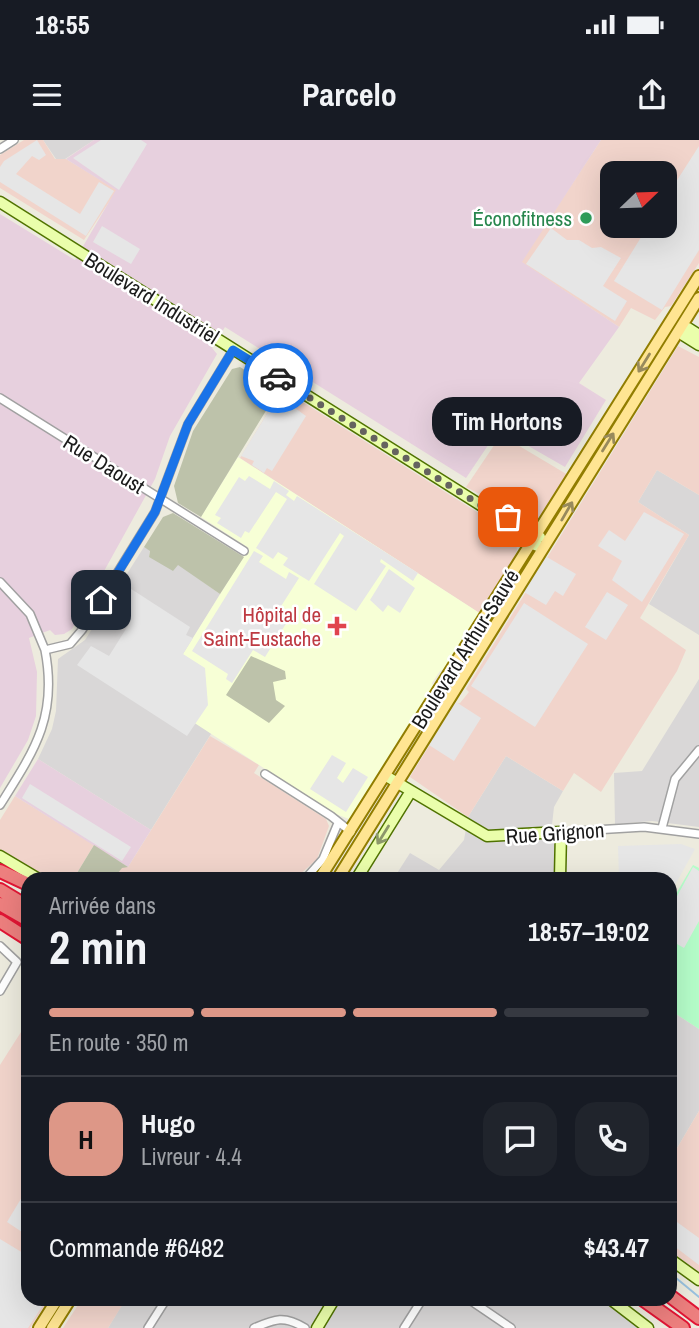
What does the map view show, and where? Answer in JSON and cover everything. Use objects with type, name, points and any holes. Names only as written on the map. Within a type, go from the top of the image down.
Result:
[{"type":"highway","points":[[0,872],[21,881]]},
{"type":"highway","points":[[0,890],[21,902]]},
{"type":"highway","points":[[0,904],[21,916]]},
{"type":"highway","points":[[0,921],[21,934]]},
{"type":"highway","points":[[677,1300],[699,1318]]},
{"type":"highway","points":[[652,1306],[682,1328]]},
{"type":"highway","points":[[665,1306],[692,1328]]},
{"type":"main road","name":"Boulevard Arthur-Sauvé","points":[[324,872],[534,539],[680,328],[699,276]]},
{"type":"main road","name":"Boulevard Arthur-Sauvé","points":[[342,872],[699,298]]},
{"type":"main road","points":[[39,1328],[53,1306]]},
{"type":"main road","points":[[52,1328],[66,1306]]},
{"type":"street","points":[[0,149],[14,140]]},
{"type":"street","name":"Boulevard Industriel","points":[[0,202],[482,506],[501,524],[545,547]]},
{"type":"street","points":[[680,328],[699,335]]},
{"type":"street","points":[[680,328],[699,345]]},
{"type":"street","points":[[45,650],[68,645],[77,638],[155,512],[188,424],[233,350]]},
{"type":"street","name":"Rue Daoust","points":[[0,398],[244,551]]},
{"type":"street","points":[[0,582],[30,614],[45,650],[50,691],[43,728],[33,753],[0,805]]},
{"type":"street","points":[[662,828],[675,779],[699,750]]},
{"type":"street","points":[[265,774],[351,832]]},
{"type":"street","name":"Rue Grignon","points":[[386,776],[487,836],[662,828],[699,834]]},
{"type":"street","points":[[361,872],[411,791]]},
{"type":"street","points":[[311,872],[323,859],[338,823]]},
{"type":"street","points":[[560,872],[561,832]]},
{"type":"street","points":[[0,856],[27,872]]},
{"type":"street","points":[[0,946],[17,959],[0,991]]},
{"type":"street","points":[[677,1264],[699,1280]]},
{"type":"street","points":[[148,1328],[162,1306]]},
{"type":"street","points":[[317,1328],[330,1306]]},
{"type":"street","points":[[404,1328],[418,1306]]},
{"type":"street","points":[[476,1306],[496,1324],[511,1328]]},
{"type":"street","points":[[619,1306],[648,1328]]},
{"type":"street","points":[[254,1328],[278,1318],[290,1319],[305,1328]]},
{"type":"shaded area","points":[[24,140],[43,140],[55,159],[66,159],[117,190],[84,240],[0,188],[0,155]]},
{"type":"shaded area","points":[[37,140],[46,155],[39,160],[32,156],[16,174],[80,214],[99,182],[114,191],[86,236],[0,182],[0,167],[4,161]]},
{"type":"shaded area","points":[[43,140],[94,140],[62,161],[56,159]]},
{"type":"shaded area","points":[[94,140],[601,140],[522,262],[619,327],[579,383],[606,400],[565,467],[499,429],[466,478],[225,327],[212,348],[217,354],[170,436],[155,479],[72,629],[55,635],[50,630],[29,638],[37,672],[36,716],[28,740],[0,788],[0,214],[75,260],[116,190],[66,159]]},
{"type":"shaded area","points":[[101,140],[141,140],[147,144],[119,190],[73,158]]},
{"type":"shaded area","points":[[601,140],[699,140],[699,263],[671,306],[665,307],[655,320],[631,308],[619,327],[521,262]]},
{"type":"shaded area","points":[[699,146],[699,250],[662,310],[614,281],[641,238],[677,238],[677,180]]},
{"type":"shaded area","points":[[102,226],[140,249],[131,264],[93,242]]},
{"type":"shaded area","points":[[551,228],[567,240],[579,240],[592,248],[601,247],[621,258],[603,286],[627,301],[615,321],[526,264]]},
{"type":"shaded area","points":[[678,346],[699,357],[699,495],[657,470],[638,502],[689,535],[640,618],[686,650],[677,671],[601,792],[574,773],[563,791],[506,756],[468,817],[410,777],[455,704],[460,703],[469,692],[466,689]]},
{"type":"shaded area","points":[[240,367],[278,391],[201,517],[178,503],[174,486],[193,431],[232,369]]},
{"type":"shaded area","points":[[282,389],[480,514],[516,542],[517,550],[510,567],[481,614],[240,458]]},
{"type":"shaded area","points":[[278,396],[306,416],[272,471],[267,468],[264,473],[252,465],[254,461],[241,456]]},
{"type":"shaded area","points":[[501,435],[568,475],[535,523],[466,487]]},
{"type":"shaded area","name":"Hôpital de Saint-Eustache","points":[[238,457],[481,614],[447,668],[440,671],[432,683],[434,688],[349,819],[333,813],[193,722],[183,654],[249,548],[201,517]]},
{"type":"shaded area","points":[[657,470],[699,495],[699,635],[649,604],[689,535],[638,502]]},
{"type":"shaded area","points":[[249,476],[270,489],[274,481],[289,491],[286,495],[294,501],[297,496],[418,573],[413,581],[381,559],[380,562],[386,566],[356,611],[314,584],[344,536],[340,533],[309,581],[283,565],[288,558],[278,552],[273,559],[256,548],[287,499],[276,492],[249,533],[245,531],[241,538],[217,523],[221,518],[215,515],[239,477],[245,481]]},
{"type":"shaded area","points":[[644,512],[684,534],[642,602],[612,580],[622,561],[598,546],[609,530],[625,541]]},
{"type":"shaded area","points":[[173,513],[244,557],[220,594],[178,565],[173,571],[149,557],[150,551],[144,547],[163,517]]},
{"type":"shaded area","points":[[144,547],[150,550],[149,557],[178,564],[220,594],[183,654],[211,734],[151,830],[38,759],[52,729],[56,711],[58,659],[85,640]]},
{"type":"shaded area","points":[[254,551],[263,556],[259,562],[286,579],[289,572],[299,578],[278,611],[289,619],[265,657],[253,650],[232,683],[226,679],[228,674],[192,651]]},
{"type":"shaded area","points":[[545,556],[576,574],[563,596],[555,591],[546,605],[524,592]]},
{"type":"shaded area","points":[[389,569],[415,588],[400,613],[388,605],[383,612],[370,600]]},
{"type":"shaded area","points":[[125,585],[190,627],[186,635],[193,638],[183,654],[205,668],[208,705],[187,736],[77,665],[91,646],[109,656],[131,621],[111,608]]},
{"type":"shaded area","points":[[607,592],[628,605],[606,640],[585,627]]},
{"type":"shaded area","points":[[524,603],[588,644],[535,727],[471,686]]},
{"type":"shaded area","points":[[251,656],[285,671],[286,679],[273,682],[276,700],[285,706],[269,723],[226,695]]},
{"type":"shaded area","points":[[699,679],[699,827],[652,821],[615,824],[614,773],[642,771]]},
{"type":"shaded area","points":[[456,702],[481,718],[454,761],[429,745]]},
{"type":"shaded area","points":[[210,736],[259,765],[254,773],[326,819],[329,826],[317,859],[303,872],[118,872],[122,867],[128,867]]},
{"type":"shaded area","points":[[332,755],[346,763],[337,778],[343,783],[353,768],[368,777],[346,812],[310,789]]},
{"type":"shaded area","points":[[506,756],[563,791],[554,807],[552,825],[558,848],[557,872],[398,872],[410,853],[439,870],[464,840],[468,817]]},
{"type":"shaded area","points":[[38,759],[151,830],[128,867],[15,796]]},
{"type":"shaded area","points":[[30,784],[131,847],[122,861],[22,798]]},
{"type":"shaded area","points":[[15,796],[94,845],[78,872],[33,872],[0,853],[0,820]]},
{"type":"shaded area","points":[[681,844],[695,849],[677,881],[677,872],[619,872],[618,846]]},
{"type":"shaded area","points":[[94,845],[128,867],[119,872],[78,872]]},
{"type":"shaded area","points":[[693,867],[699,871],[699,921],[684,948],[677,944],[677,896]]},
{"type":"shaded area","points":[[677,1015],[699,1029],[699,1111],[677,1148]]},
{"type":"shaded area","points":[[21,1032],[21,1306],[44,1306],[30,1328],[0,1328],[0,1065]]},
{"type":"shaded area","points":[[699,1111],[699,1273],[677,1256],[677,1148]]},
{"type":"shaded area","points":[[21,1199],[21,1231],[7,1222]]},
{"type":"shaded area","points":[[677,1222],[699,1238],[699,1265],[677,1248]]},
{"type":"shaded area","points":[[0,1239],[21,1252],[21,1306],[42,1306],[28,1328],[0,1328]]},
{"type":"shaded area","points":[[77,1306],[122,1306],[108,1328],[63,1328]]},
{"type":"shaded area","points":[[121,1306],[611,1306],[641,1328],[108,1328]]},
{"type":"green space","points":[[693,865],[699,868],[699,1029],[677,1015],[677,892]]},
{"type":"waterway","points":[[677,1279],[699,1297]]},
{"type":"way so far","points":[[278,378],[482,506],[508,517]]},
{"type":"place","name":"Éconofitness","points":[[586,218]]},
{"type":"place","name":"Tim Hortons","points":[[508,517]]},
{"type":"place","name":"Hôpital de Saint-Eustache","points":[[337,626]]},
{"type":"route","points":[[101,600],[155,512],[188,424],[233,350],[278,378]]}]
